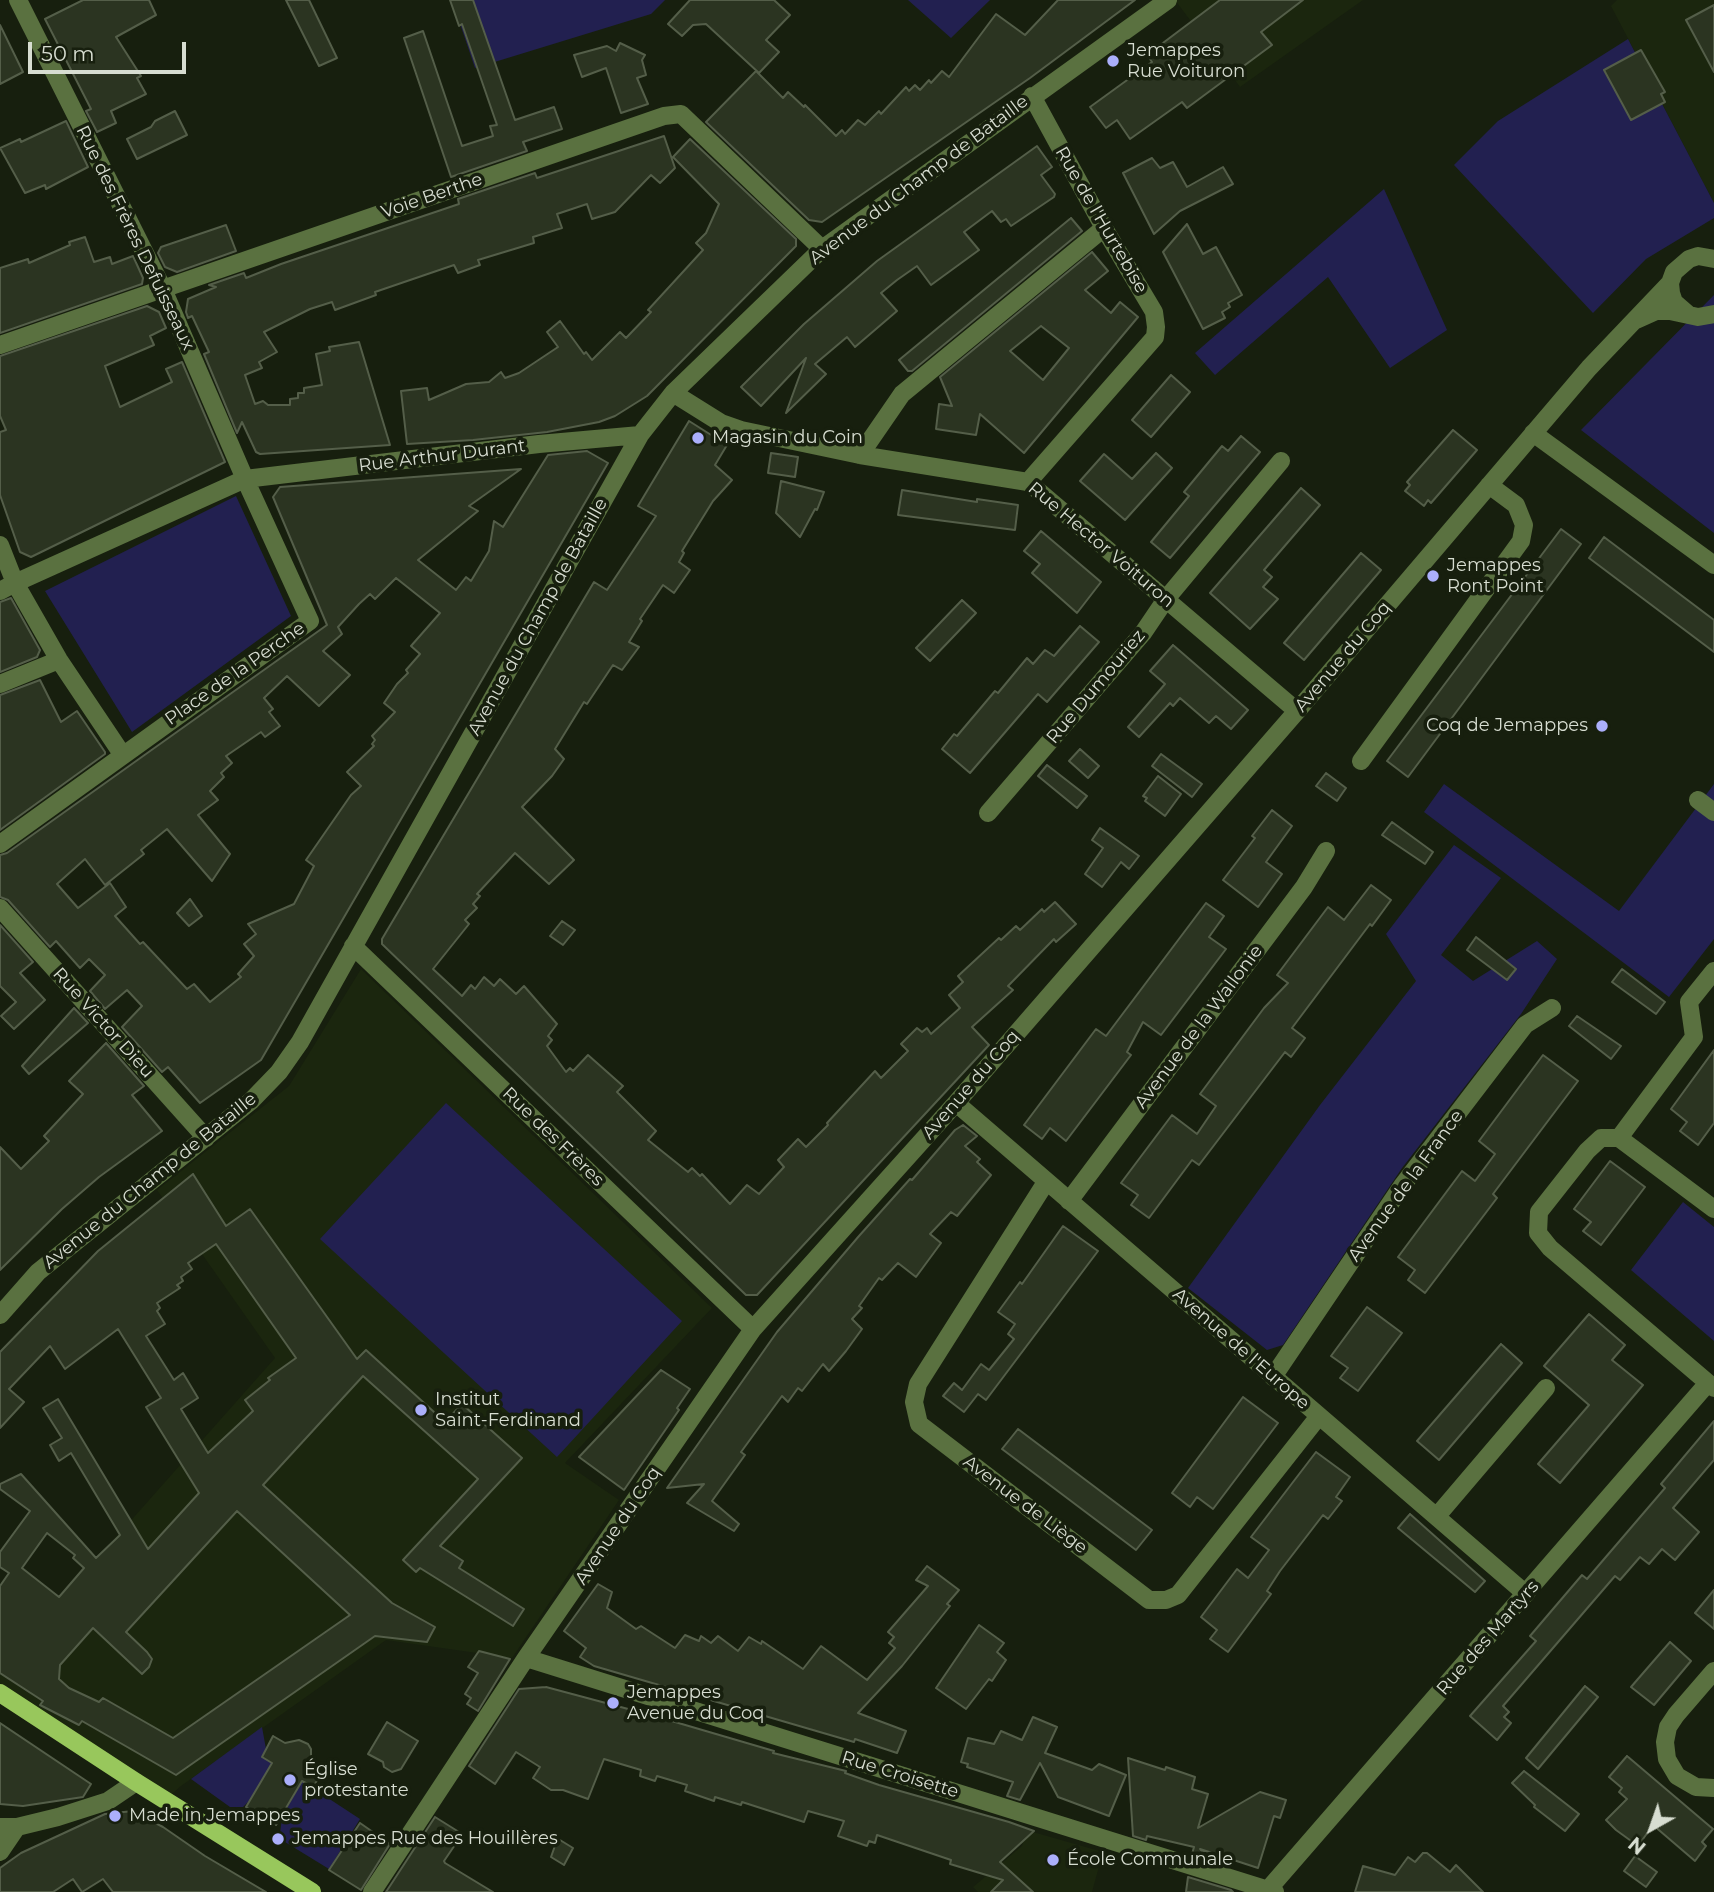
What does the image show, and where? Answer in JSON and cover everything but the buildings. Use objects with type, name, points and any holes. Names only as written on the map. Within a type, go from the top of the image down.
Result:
[{"type":"main road","points":[[0,1693],[312,1892]]},
{"type":"street","name":"Rue des Frères Defuisseaux","points":[[18,0],[163,289],[244,479]]},
{"type":"street","name":"Avenue du Champ de Bataille","points":[[0,1315],[38,1272],[251,1101],[279,1072],[300,1042],[640,435],[673,393],[822,248],[1168,0]]},
{"type":"street","name":"Rue de l'Hurtebise","points":[[1028,482],[1155,337],[1154,313],[1032,96]]},
{"type":"street","name":"Voie Berthe","points":[[0,345],[664,116],[681,114],[822,248]]},
{"type":"street","points":[[860,455],[902,394],[1104,228]]},
{"type":"street","name":"Avenue du Coq","points":[[372,1892],[526,1658],[753,1329],[956,1103],[1630,323],[1670,283],[1680,264],[1709,254]]},
{"type":"street","points":[[1670,283],[1674,302],[1689,315]]},
{"type":"street","name":"Avenue du Coq","points":[[1630,323],[1656,311],[1698,317],[1714,314]]},
{"type":"street","name":"Rue Hector Voituron","points":[[673,393],[721,423],[741,430],[860,455],[1028,482],[1297,711]]},
{"type":"street","points":[[1534,433],[1714,565]]},
{"type":"street","name":"Rue Arthur Durant","points":[[244,479],[539,444],[640,435]]},
{"type":"street","name":"Rue Dumouriez","points":[[988,813],[1143,633],[1166,599],[1281,461]]},
{"type":"street","points":[[8,587],[244,479]]},
{"type":"street","name":"Place de la Perche","points":[[122,754],[310,621],[244,479]]},
{"type":"street","points":[[1361,761],[1521,541],[1524,525],[1516,505],[1489,485]]},
{"type":"street","points":[[0,545],[8,587],[122,754],[0,844]]},
{"type":"street","points":[[0,684],[59,660]]},
{"type":"street","points":[[1698,800],[1714,812]]},
{"type":"street","name":"Avenue de la Wallonie","points":[[1069,1201],[1304,887],[1326,851]]},
{"type":"street","name":"Rue Victor Dieu","points":[[0,908],[206,1138]]},
{"type":"street","name":"Rue des Frères","points":[[353,946],[753,1329]]},
{"type":"street","points":[[1619,1138],[1694,1037],[1689,1002],[1714,971]]},
{"type":"street","name":"Avenue de la France","points":[[1273,1377],[1402,1186],[1525,1025],[1552,1008]]},
{"type":"street","name":"Avenue de l'Europe","points":[[956,1103],[1527,1594]]},
{"type":"street","points":[[1711,1385],[1550,1248],[1538,1233],[1539,1212],[1587,1151],[1601,1138],[1619,1138],[1714,1209]]},
{"type":"street","name":"Avenue de Liège","points":[[1046,1182],[918,1384],[914,1402],[919,1424],[1149,1600],[1166,1600],[1178,1595],[1319,1416]]},
{"type":"street","name":"Rue des Martyrs","points":[[1270,1891],[1711,1385]]},
{"type":"street","points":[[1437,1516],[1546,1388]]},
{"type":"street","name":"Rue Croisette","points":[[526,1658],[1270,1891]]},
{"type":"street","points":[[1714,1671],[1668,1727],[1665,1742],[1667,1759],[1677,1776],[1696,1787],[1714,1788]]},
{"type":"street","points":[[0,1852],[8,1827],[58,1817],[108,1801],[136,1782]]},
{"type":"shaded area","points":[[452,0],[665,0],[651,14],[475,68]]},
{"type":"shaded area","points":[[908,0],[990,0],[951,38]]},
{"type":"shaded area","points":[[1175,0],[1363,0],[1240,87]]},
{"type":"shaded area","points":[[1617,0],[1714,0],[1714,203],[1611,6]]},
{"type":"shaded area","points":[[1628,39],[1714,203],[1714,218],[1646,259],[1593,313],[1454,165],[1498,121]]},
{"type":"shaded area","points":[[1384,189],[1447,330],[1390,368],[1328,277],[1215,375],[1195,353]]},
{"type":"shaded area","points":[[1714,295],[1714,533],[1581,430]]},
{"type":"shaded area","points":[[236,496],[291,616],[132,732],[45,591]]},
{"type":"shaded area","points":[[1444,784],[1619,911],[1714,784],[1714,939],[1669,997],[1424,812]]},
{"type":"shaded area","points":[[1454,845],[1501,878],[1441,955],[1473,981],[1537,941],[1557,959],[1521,1014],[1402,1168],[1283,1345],[1267,1350],[1188,1288],[1320,1105],[1416,981],[1386,934]]},
{"type":"shaded area","name":"Institut Saint-Ferdinand","points":[[361,969],[712,1308],[565,1463],[619,1500],[512,1658],[386,1640],[165,1800],[0,1693],[0,1656],[13,1660],[95,1561],[275,1358],[157,1190],[289,1086]]},
{"type":"shaded area","points":[[446,1103],[682,1321],[557,1457],[320,1239]]},
{"type":"shaded area","points":[[1683,1202],[1714,1227],[1714,1341],[1631,1270]]},
{"type":"shaded area","points":[[262,1727],[272,1763],[252,1798],[243,1807],[230,1807],[191,1779]]},
{"type":"shaded area","points":[[302,1781],[360,1819],[329,1869],[285,1842],[280,1834],[282,1817]]},
{"type":"shaded area","name":"École Communale","points":[[1026,1830],[1103,1852],[1092,1892],[978,1892],[973,1887],[1022,1846]]},
{"type":"place","name":"Jemappes Rue Voituron","points":[[1113,61]]},
{"type":"place","name":"Magasin du Coin","points":[[698,438]]},
{"type":"place","name":"Jemappes Ront Point","points":[[1433,576]]},
{"type":"place","name":"Coq de Jemappes","points":[[1602,726]]},
{"type":"place","name":"Institut Saint-Ferdinand","points":[[421,1410]]},
{"type":"place","name":"Jemappes Avenue du Coq","points":[[613,1703]]},
{"type":"place","name":"Église protestante","points":[[290,1780]]},
{"type":"place","name":"Made in Jemappes","points":[[115,1816]]},
{"type":"place","name":"Jemappes Rue des Houillères","points":[[278,1839]]},
{"type":"place","name":"École Communale","points":[[1053,1860]]}]
